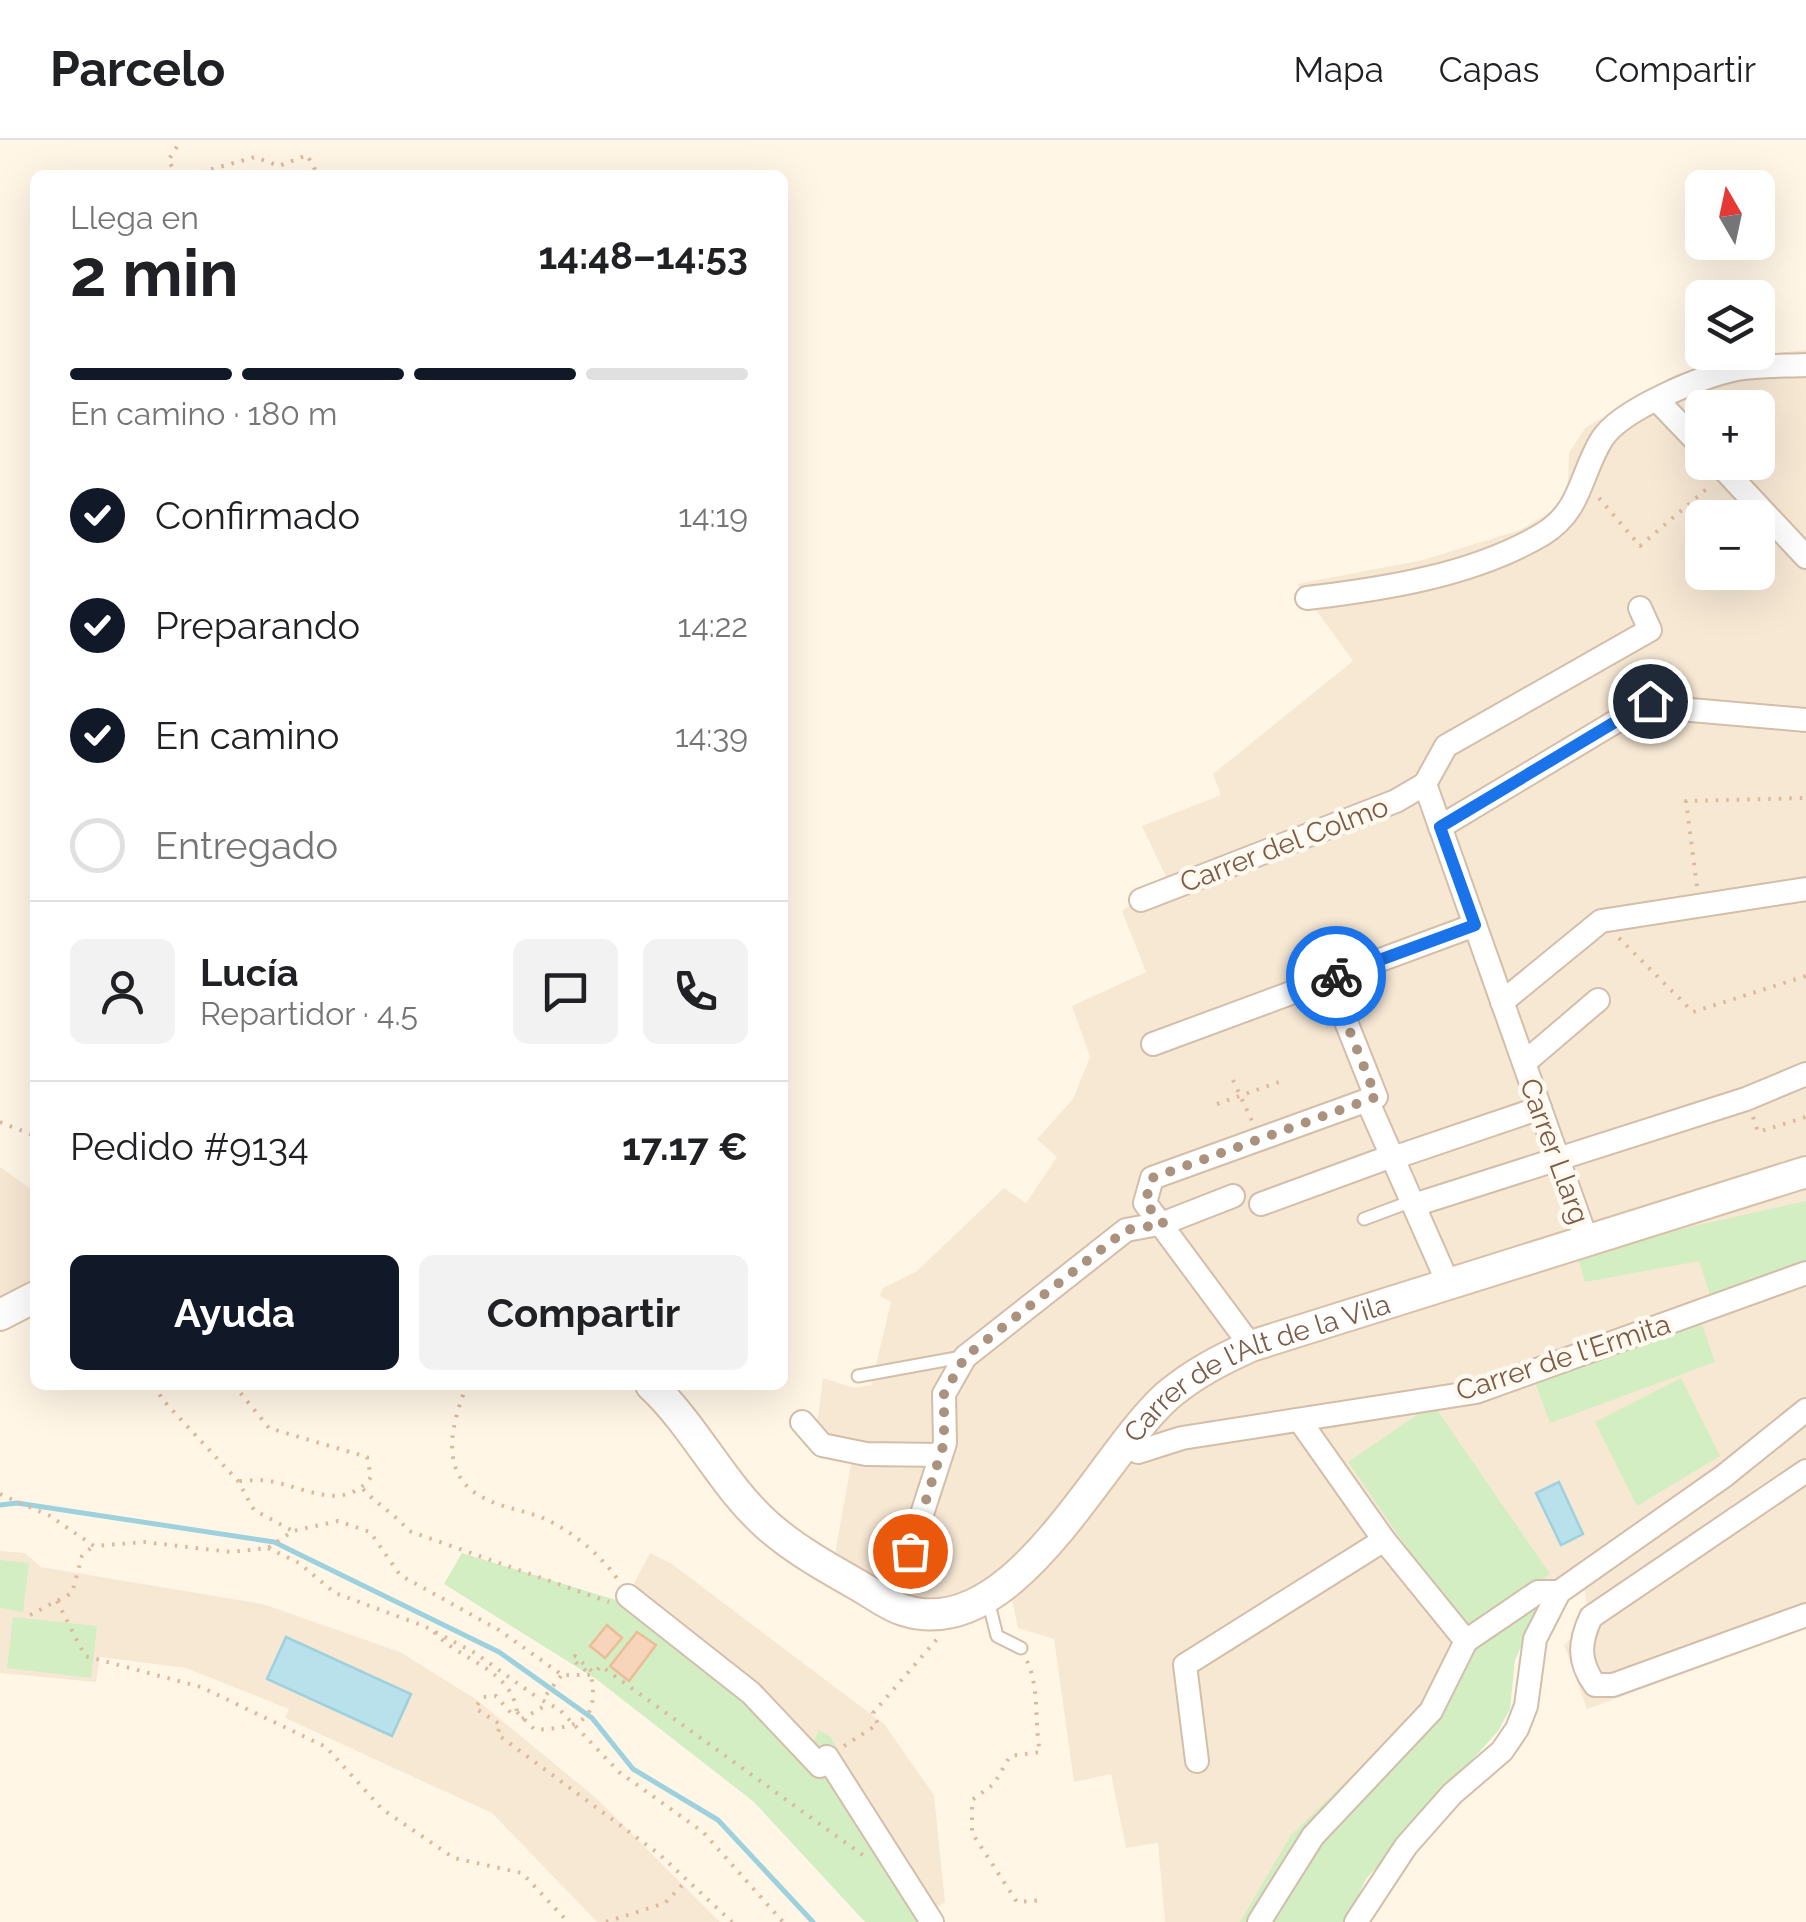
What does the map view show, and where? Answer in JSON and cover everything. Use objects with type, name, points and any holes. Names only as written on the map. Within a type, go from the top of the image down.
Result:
[{"type":"main road","name":"Carrer de l'Alt de la Vila","points":[[654,1390],[740,1498],[769,1527],[820,1564],[904,1611],[944,1613],[988,1600],[1030,1563],[1164,1398],[1207,1366],[1251,1346],[1680,1208],[1806,1172]]},
{"type":"main road","name":"Carrer de l'Alt de la Vila","points":[[1680,1208],[1806,1186]]},
{"type":"main road","points":[[0,1316],[30,1300]]},
{"type":"street","points":[[1307,598],[1369,591],[1478,562],[1542,534],[1571,511],[1603,438],[1628,417],[1700,379],[1740,369],[1806,365]]},
{"type":"street","points":[[1658,401],[1685,430]]},
{"type":"street","points":[[1733,480],[1806,557]]},
{"type":"street","points":[[1425,784],[1446,746],[1650,630],[1640,608]]},
{"type":"street","points":[[1440,827],[1650,701],[1680,709],[1806,720]]},
{"type":"street","name":"Carrer Llarg","points":[[1425,784],[1586,1238]]},
{"type":"street","name":"Carrer del Colmo","points":[[1141,900],[1396,802],[1425,784]]},
{"type":"street","points":[[1502,1002],[1601,920],[1806,889]]},
{"type":"street","points":[[1153,1044],[1475,925]]},
{"type":"street","points":[[1329,979],[1393,1157],[1448,1283]]},
{"type":"street","name":"Carrer Llarg","points":[[1524,1063],[1598,1000]]},
{"type":"street","points":[[1413,1203],[1746,1098],[1806,1074]]},
{"type":"street","points":[[1251,1346],[1145,1203],[1152,1178],[1372,1098]]},
{"type":"street","points":[[1260,1204],[1540,1108]]},
{"type":"street","points":[[910,1551],[941,1455],[944,1394],[965,1357],[1126,1230],[1164,1224],[1233,1196]]},
{"type":"street","name":"Carrer de l'Ermita","points":[[1138,1452],[1182,1438],[1476,1392],[1806,1274]]},
{"type":"street","points":[[1356,1922],[1406,1846],[1452,1794],[1502,1751],[1517,1729],[1526,1706],[1535,1639],[1559,1592],[1724,1476],[1806,1410]]},
{"type":"street","points":[[1300,1421],[1384,1540],[1466,1641]]},
{"type":"street","points":[[802,1422],[822,1445],[866,1454],[941,1455]]},
{"type":"street","points":[[1806,1471],[1592,1617],[1581,1640],[1583,1668],[1594,1685],[1614,1685],[1806,1615]]},
{"type":"street","points":[[1196,1761],[1185,1665],[1384,1540]]},
{"type":"street","points":[[1259,1922],[1312,1836],[1431,1711],[1466,1641],[1538,1592],[1559,1592]]},
{"type":"street","points":[[628,1596],[751,1694],[820,1766],[827,1757],[932,1922]]},
{"type":"lane","points":[[1364,1219],[1413,1203]]},
{"type":"lane","points":[[858,1376],[965,1357]]},
{"type":"lane","points":[[988,1600],[997,1636],[1021,1648]]},
{"type":"path","points":[[174,170],[168,161],[181,140]]},
{"type":"path","points":[[210,170],[256,158],[279,166],[307,155],[315,170]]},
{"type":"path","points":[[1586,483],[1640,546],[1708,480]]},
{"type":"path","points":[[1699,906],[1686,801],[1806,798]]},
{"type":"path","points":[[1601,920],[1693,1012],[1806,976]]},
{"type":"path","points":[[1233,1080],[1261,1138]]},
{"type":"path","points":[[1217,1104],[1280,1082]]},
{"type":"path","points":[[1746,1098],[1758,1132],[1806,1116]]},
{"type":"path","points":[[0,1122],[30,1134]]},
{"type":"path","points":[[158,1390],[238,1481],[254,1510],[293,1531]]},
{"type":"path","points":[[238,1390],[268,1428],[367,1457],[371,1477],[350,1495],[320,1496],[267,1480],[238,1481]]},
{"type":"path","points":[[362,1488],[376,1504],[392,1510],[409,1530],[604,1604],[628,1596],[605,1560],[549,1520],[480,1496],[458,1476],[449,1450],[466,1390]]},
{"type":"path","points":[[0,1494],[50,1516],[94,1546]]},
{"type":"path","points":[[30,1615],[72,1593],[82,1556],[94,1546],[144,1542],[231,1552],[268,1548],[293,1531],[338,1521],[370,1532],[400,1575],[499,1630],[562,1675],[591,1676]]},
{"type":"path","points":[[268,1548],[299,1563],[336,1594],[474,1652],[544,1700],[619,1772],[703,1832],[782,1922]]},
{"type":"path","points":[[57,1600],[84,1656],[201,1687],[326,1748],[382,1809],[454,1858],[522,1874],[568,1922]]},
{"type":"path","points":[[827,1757],[878,1724],[874,1712],[940,1635],[944,1613]]},
{"type":"path","points":[[434,1632],[462,1657],[504,1682],[515,1696],[517,1712],[535,1730],[574,1725],[585,1718],[594,1700],[591,1676],[572,1658],[594,1673],[601,1666],[865,1857]]},
{"type":"path","points":[[1021,1648],[1035,1678],[1034,1723],[1040,1752],[1010,1756],[994,1784],[972,1800],[972,1833],[1017,1902],[1043,1900]]},
{"type":"path","points":[[522,1719],[543,1708],[544,1700],[562,1675]]},
{"type":"path","points":[[517,1712],[511,1714],[496,1696],[483,1697],[475,1708],[501,1725],[497,1734],[659,1854],[732,1922]]},
{"type":"path","points":[[606,1922],[666,1903],[687,1880]]},
{"type":"shaded area","points":[[1806,350],[1806,1629],[1587,1709],[1564,1645],[1575,1635],[1587,1608],[1584,1582],[1515,1628],[1261,1922],[1165,1922],[1158,1843],[1126,1848],[1111,1774],[1074,1782],[1054,1639],[1018,1628],[1007,1576],[972,1595],[916,1602],[834,1559],[852,1459],[814,1447],[823,1378],[854,1388],[871,1385],[891,1302],[880,1296],[883,1288],[917,1271],[1004,1188],[1026,1203],[1057,1157],[1037,1139],[1073,1099],[1090,1057],[1072,1006],[1146,972],[1122,911],[1167,879],[1142,826],[1221,795],[1213,774],[1353,661],[1297,584],[1423,560],[1520,530],[1559,507],[1568,483],[1569,453],[1585,428],[1675,375],[1692,370],[1775,370],[1775,353]]},
{"type":"shaded area","points":[[0,1167],[30,1188],[30,1293],[0,1308]]},
{"type":"shaded area","points":[[0,1551],[25,1553],[41,1567],[263,1604],[400,1652],[477,1700],[595,1797],[720,1922],[597,1922],[492,1813],[285,1718],[289,1709],[186,1668],[100,1657],[96,1682],[0,1673]]},
{"type":"shaded area","points":[[650,1553],[672,1564],[884,1724],[934,1795],[945,1902],[933,1910],[624,1603]]},
{"type":"green space","points":[[1806,1201],[1806,1262],[1711,1298],[1699,1261],[1585,1282],[1578,1258],[1663,1233]]},
{"type":"green space","points":[[1701,1322],[1715,1362],[1550,1423],[1535,1382]]},
{"type":"green space","points":[[1681,1378],[1720,1456],[1637,1506],[1595,1422]]},
{"type":"green space","points":[[1433,1404],[1550,1574],[1465,1632],[1348,1462]]},
{"type":"green space","points":[[462,1553],[629,1604],[809,1752],[819,1730],[830,1736],[940,1922],[865,1922],[754,1802],[596,1679],[444,1584]]},
{"type":"green space","points":[[0,1560],[29,1563],[23,1612],[0,1608]]},
{"type":"green space","points":[[1543,1598],[1515,1660],[1510,1709],[1498,1731],[1366,1879],[1346,1922],[1240,1922],[1291,1835],[1425,1705],[1454,1644]]},
{"type":"green space","points":[[13,1617],[97,1626],[91,1678],[7,1668]]},
{"type":"water","points":[[1559,1482],[1583,1534],[1561,1545],[1536,1493]]},
{"type":"water","points":[[286,1637],[411,1694],[392,1736],[267,1679]]},
{"type":"building","points":[[607,1625],[622,1638],[605,1658],[590,1646]]},
{"type":"building","points":[[637,1632],[656,1645],[629,1681],[610,1666]]},
{"type":"waterway","points":[[0,1505],[17,1503],[274,1542],[499,1652],[592,1718],[633,1769],[718,1820],[813,1922]]},
{"type":"way so far","points":[[910,1551],[944,1443],[944,1394],[965,1357],[1126,1230],[1164,1224],[1145,1203],[1152,1178],[1376,1097],[1329,979],[1336,976]]},
{"type":"route","points":[[1336,976],[1475,925],[1440,827],[1650,701]]}]
